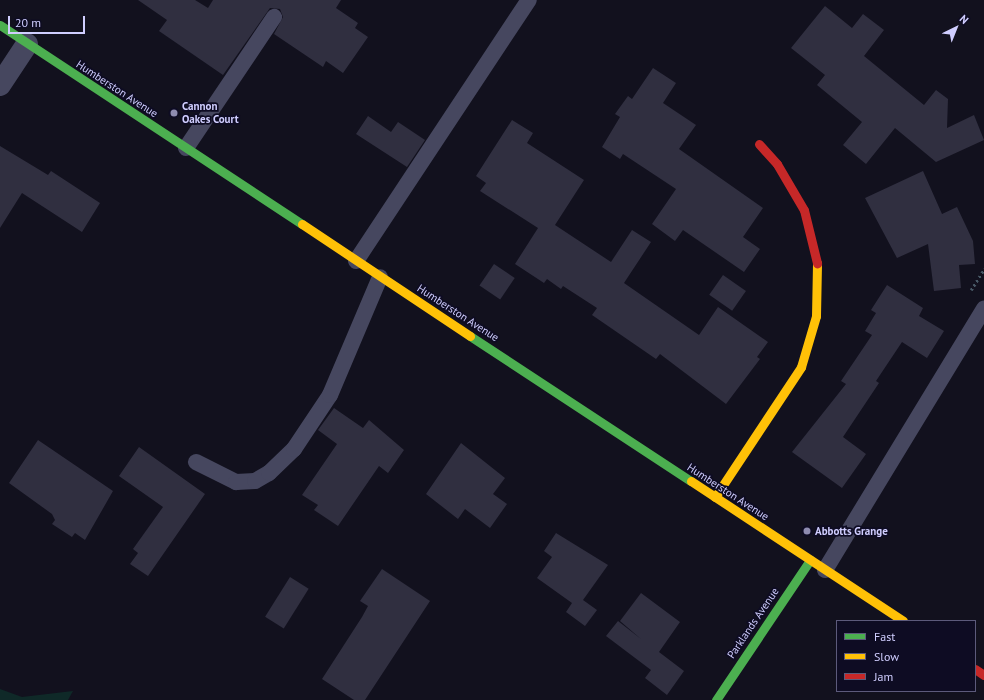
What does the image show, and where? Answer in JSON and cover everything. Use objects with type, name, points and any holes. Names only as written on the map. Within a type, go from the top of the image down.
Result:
[{"type":"main road","name":"Humberston Avenue","points":[[0,25],[901,620]]},
{"type":"main road","points":[[715,497],[801,367],[816,316],[817,262],[804,210],[777,164],[760,144]]},
{"type":"main road","name":"Parklands Avenue","points":[[716,700],[810,560]]},
{"type":"street","points":[[0,85],[27,44]]},
{"type":"lane","points":[[356,261],[529,0]]},
{"type":"lane","points":[[186,148],[274,17]]},
{"type":"lane","points":[[196,462],[236,482],[255,481],[269,473],[294,449],[330,396],[380,276]]},
{"type":"lane","points":[[825,570],[984,308]]},
{"type":"green space","points":[[0,689],[22,697],[73,691],[68,700],[0,700]]},
{"type":"building","points":[[138,0],[195,0],[208,8],[213,0],[341,0],[336,8],[358,23],[355,28],[368,37],[343,73],[326,61],[323,67],[274,34],[283,17],[280,9],[270,8],[223,75],[159,31],[167,20]]},
{"type":"building","points":[[825,6],[852,28],[863,14],[884,30],[864,56],[924,105],[936,90],[948,99],[947,128],[974,115],[984,140],[936,162],[895,128],[866,164],[843,145],[862,122],[817,85],[825,75],[791,48]]},
{"type":"building","points":[[653,68],[676,83],[663,103],[696,125],[679,149],[763,208],[743,237],[760,249],[744,272],[683,230],[675,241],[652,224],[676,189],[623,154],[620,159],[602,147],[620,117],[615,114],[628,96],[632,99]]},
{"type":"building","points":[[368,116],[391,132],[398,122],[425,140],[407,167],[356,134]]},
{"type":"building","points":[[512,120],[533,133],[527,143],[584,180],[555,225],[611,262],[632,230],[651,242],[624,283],[699,335],[718,307],[768,342],[757,357],[760,359],[726,404],[660,354],[656,359],[592,315],[597,308],[563,286],[561,289],[547,279],[544,283],[515,264],[538,228],[480,191],[486,183],[476,176]]},
{"type":"building","points":[[0,146],[48,175],[51,171],[100,203],[82,232],[22,193],[0,228]]},
{"type":"building","points":[[923,171],[942,214],[957,207],[973,241],[975,264],[959,265],[961,288],[934,291],[928,244],[897,258],[865,198]]},
{"type":"building","points":[[494,264],[515,278],[500,300],[479,286]]},
{"type":"building","points":[[723,275],[746,291],[732,311],[709,295]]},
{"type":"building","points":[[887,285],[923,308],[919,316],[944,331],[927,358],[902,342],[876,381],[879,383],[843,437],[866,454],[842,488],[792,452],[846,384],[841,381],[872,335],[865,331],[876,313],[871,310]]},
{"type":"building","points":[[334,408],[363,428],[369,420],[404,450],[388,473],[379,466],[338,526],[314,510],[318,505],[302,495],[337,444],[318,430]]},
{"type":"building","points":[[38,440],[113,491],[85,540],[75,533],[72,537],[52,524],[55,520],[52,514],[9,483]]},
{"type":"building","points":[[461,443],[505,478],[493,494],[507,504],[490,528],[465,509],[458,519],[426,494]]},
{"type":"building","points":[[139,447],[205,494],[148,576],[130,564],[138,553],[133,549],[163,507],[119,476]]},
{"type":"building","points":[[556,533],[608,565],[583,600],[597,610],[585,626],[566,612],[572,603],[537,578],[552,557],[544,551]]},
{"type":"building","points":[[382,569],[430,601],[365,700],[354,700],[322,679],[368,606],[360,601]]},
{"type":"building","points":[[290,577],[309,589],[284,629],[265,617]]},
{"type":"building","points":[[641,593],[680,622],[659,652],[684,671],[667,695],[645,678],[651,670],[606,636],[618,621],[641,639],[620,621]]},
{"type":"traffic: fast","points":[[0,25],[302,224]]},
{"type":"traffic: fast","points":[[470,336],[691,481]]},
{"type":"traffic: fast","points":[[716,700],[810,560]]},
{"type":"traffic: slow","points":[[302,224],[470,336]]},
{"type":"traffic: slow","points":[[715,497],[801,367],[816,316],[817,263]]},
{"type":"traffic: slow","points":[[691,481],[901,620]]},
{"type":"traffic: jam","points":[[759,144],[777,164],[804,210],[817,263]]},
{"type":"traffic: jam","points":[[976,670],[984,675]]},
{"type":"place","name":"Cannon Oakes Court","points":[[174,113]]},
{"type":"place","name":"Abbotts Grange","points":[[807,531]]}]
